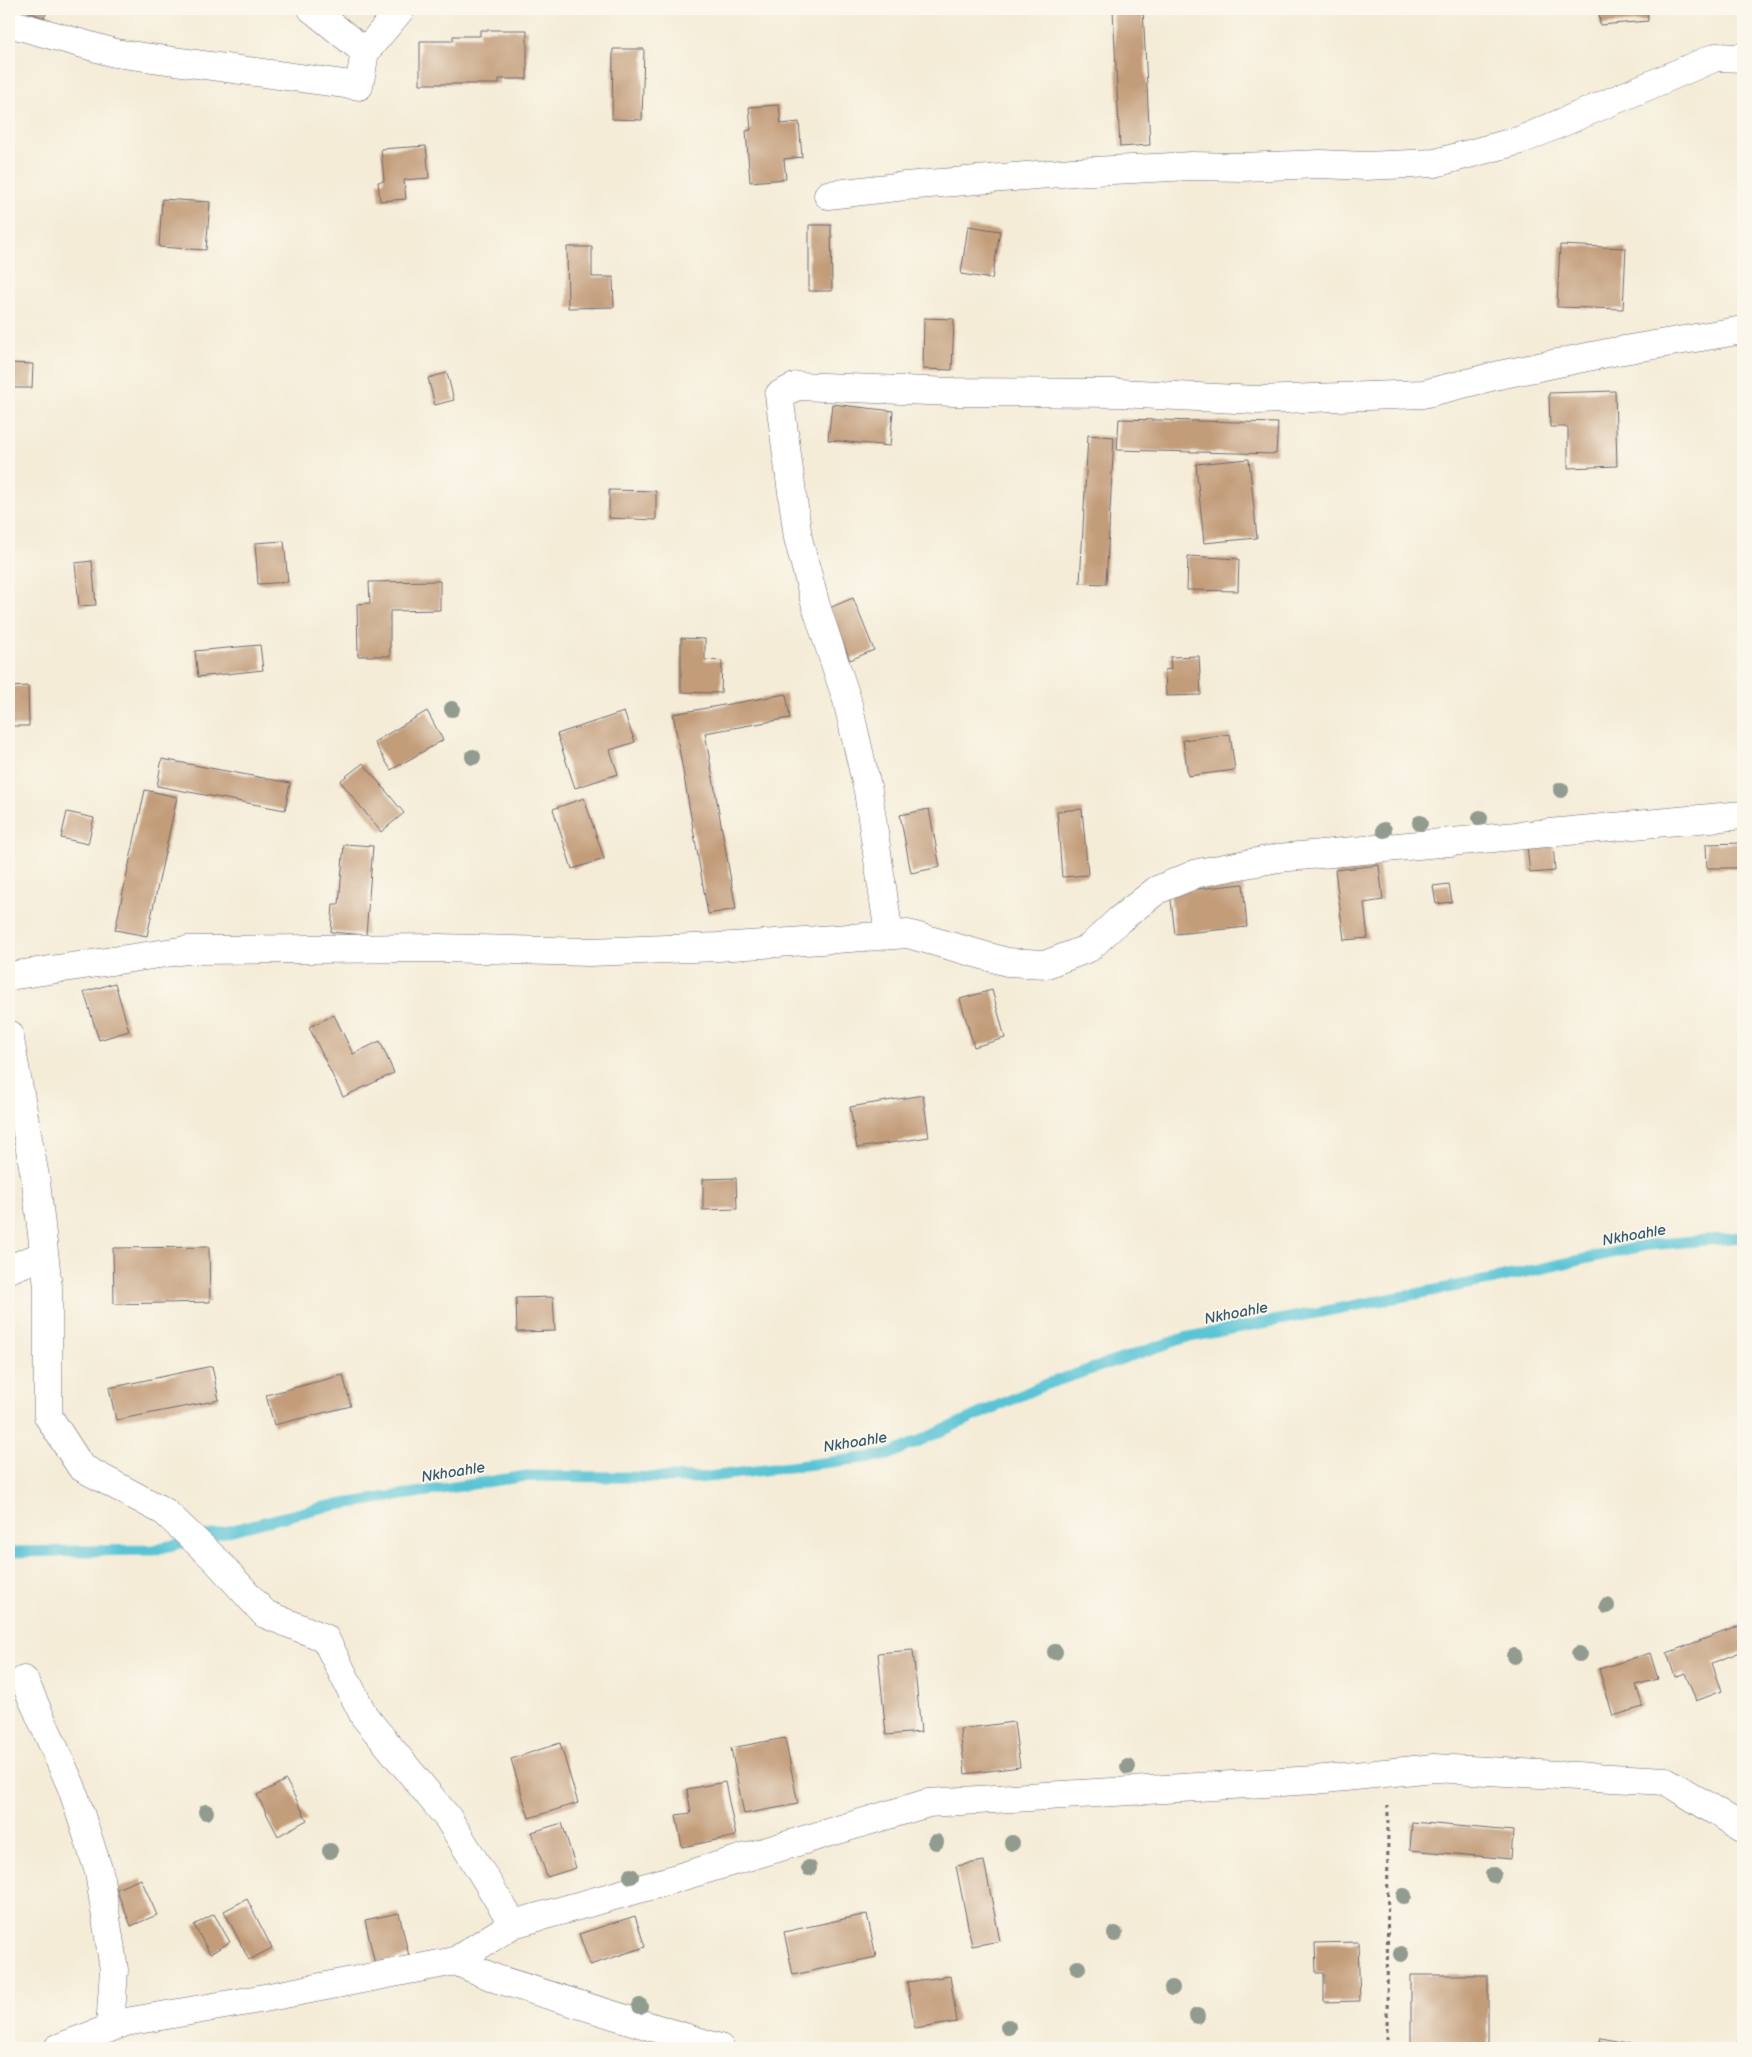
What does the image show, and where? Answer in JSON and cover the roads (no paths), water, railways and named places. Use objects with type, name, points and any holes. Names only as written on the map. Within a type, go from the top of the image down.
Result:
[{"type":"street","points":[[312,9],[365,52]]},
{"type":"street","points":[[9,23],[115,53],[359,86],[365,52],[401,9]]},
{"type":"street","points":[[828,195],[914,185],[1162,167],[1242,167],[1321,164],[1365,166],[1435,163],[1521,140],[1716,57],[1743,58]]},
{"type":"street","points":[[889,935],[868,791],[847,700],[816,606],[798,538],[779,395],[797,386],[954,392],[1119,393],[1256,400],[1423,394],[1508,373],[1612,352],[1743,330]]},
{"type":"street","points":[[9,976],[186,950],[438,948],[590,952],[718,947],[908,934],[1008,962],[1047,964],[1089,948],[1119,920],[1157,890],[1198,873],[1278,858],[1743,815]]},
{"type":"street","points":[[9,1034],[36,1182],[48,1287],[48,1416],[81,1467],[165,1512],[216,1560],[265,1614],[325,1638],[364,1716],[448,1818],[513,1924]]},
{"type":"street","points":[[9,1269],[44,1255]]},
{"type":"street","points":[[24,1680],[72,1788],[99,1872],[114,1970],[110,2028]]},
{"type":"street","points":[[58,2048],[126,2022],[254,2000],[455,1961],[513,1924],[657,1884],[928,1803],[1315,1780],[1434,1768],[1666,1780],[1743,1828]]},
{"type":"street","points":[[455,1961],[497,1979],[720,2048]]},
{"type":"waterway","name":"Nkhoahle","points":[[9,1552],[153,1550],[324,1507],[526,1476],[699,1478],[888,1455],[1044,1385],[1184,1338],[1494,1279],[1648,1245],[1743,1237]]}]
